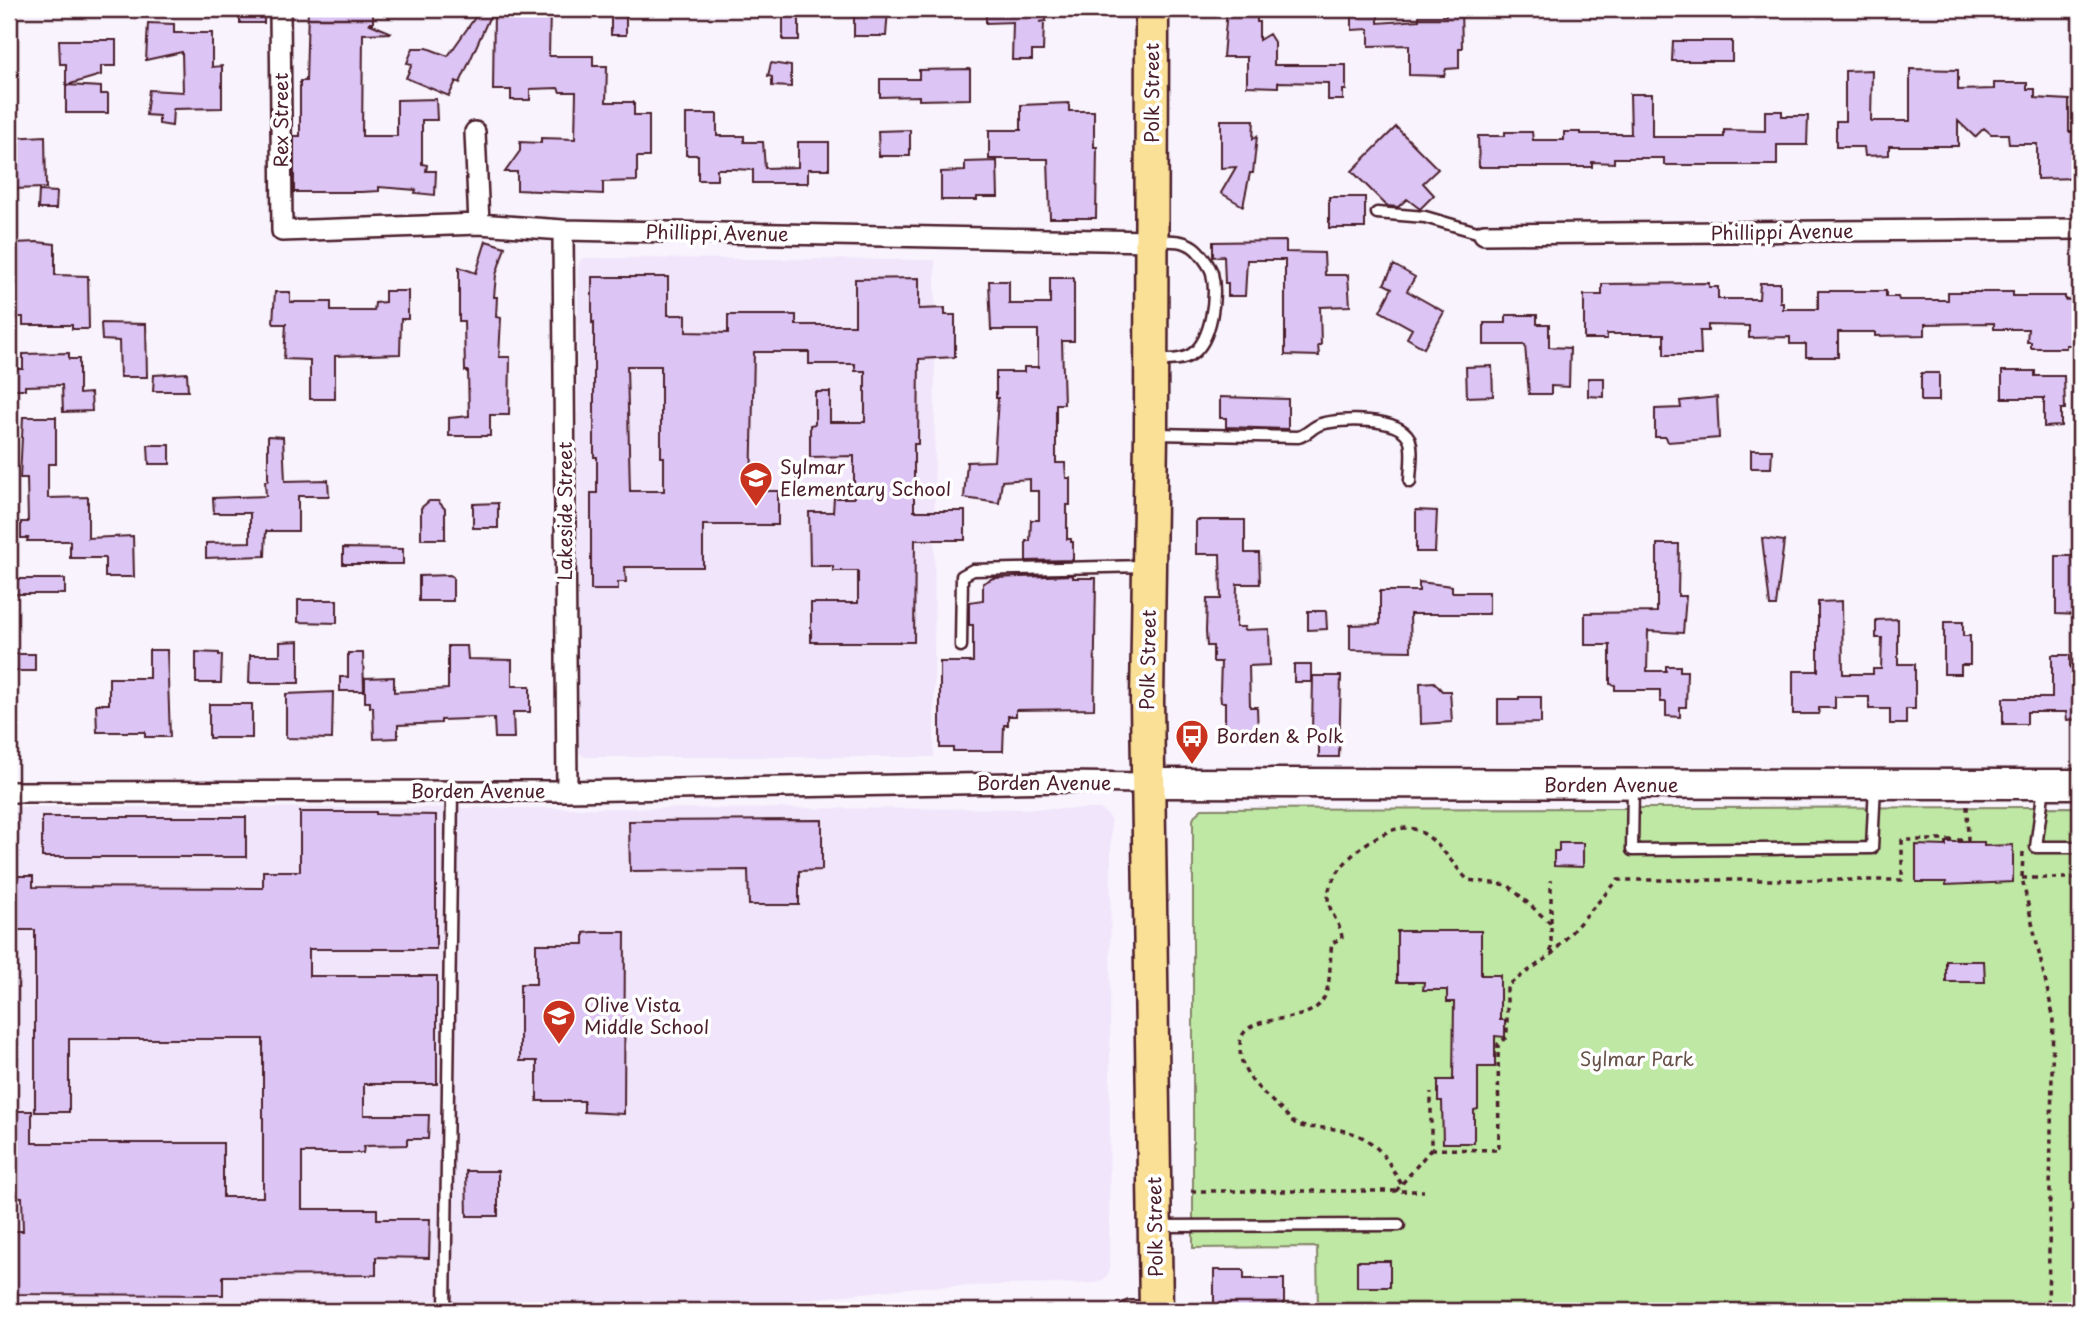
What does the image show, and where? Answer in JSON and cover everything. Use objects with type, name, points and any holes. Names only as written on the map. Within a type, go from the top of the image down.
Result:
[{"type":"main road","name":"Polk Street","points":[[1152,9],[1148,783],[1156,1311]]},
{"type":"street","name":"Rex Street","points":[[280,9],[282,232]]},
{"type":"street","points":[[475,132],[479,224]]},
{"type":"street","name":"Phillippi Avenue","points":[[282,232],[479,224],[563,230],[1152,241]]},
{"type":"street","name":"Phillippi Avenue","points":[[1484,234],[2080,229]]},
{"type":"street","name":"Lakeside Street","points":[[563,230],[566,791]]},
{"type":"street","name":"Borden Avenue","points":[[9,792],[566,791],[1034,783],[2080,784]]},
{"type":"street","points":[[1130,1311],[1156,1311]]},
{"type":"lane","points":[[1377,213],[1425,217],[1484,234]]},
{"type":"lane","points":[[1151,360],[1177,359],[1193,354],[1208,331],[1213,303],[1212,271],[1193,247],[1176,241],[1152,241]]},
{"type":"lane","points":[[1150,434],[1298,438],[1327,423],[1383,422],[1399,428],[1408,436],[1411,445],[1410,482]]},
{"type":"lane","points":[[961,646],[962,576],[973,570],[1149,566]]},
{"type":"lane","points":[[1633,785],[1632,850],[1872,848],[1875,784]]},
{"type":"lane","points":[[2045,784],[2036,847],[2080,847]]},
{"type":"lane","points":[[445,1311],[452,791]]},
{"type":"lane","points":[[1155,1226],[1399,1225]]},
{"type":"path","points":[[1431,1149],[1499,1150],[1498,1044],[1507,1037],[1507,986],[1551,955],[1618,880],[1902,880],[1902,840],[1968,840],[1967,805]]},
{"type":"path","points":[[1401,1184],[1386,1156],[1367,1139],[1338,1129],[1299,1126],[1292,1121],[1249,1077],[1241,1056],[1242,1036],[1256,1023],[1296,1017],[1316,1007],[1324,999],[1329,979],[1332,943],[1342,938],[1340,926],[1329,904],[1329,889],[1342,867],[1354,854],[1388,831],[1406,828],[1423,834],[1441,849],[1468,880],[1508,885],[1551,924]]},
{"type":"path","points":[[2024,841],[2022,878],[2053,1015],[2048,1310]]},
{"type":"path","points":[[2022,878],[2080,878]]},
{"type":"path","points":[[1551,880],[1551,955]]},
{"type":"path","points":[[1396,1191],[1431,1149],[1431,1091]]},
{"type":"path","points":[[1191,1191],[1424,1191]]},
{"type":"shaded area","name":"Sylmar Elementary School","points":[[580,260],[935,260],[934,757],[585,757],[580,754],[578,266]]},
{"type":"shaded area","name":"Olive Vista Middle School","points":[[9,807],[1100,809],[1109,816],[1111,822],[1109,1272],[1096,1283],[916,1287],[767,1304],[9,1304]]},
{"type":"green space","name":"Sylmar Park","points":[[2080,807],[2080,1311],[1318,1311],[1317,1247],[1193,1248],[1193,820],[1202,809]]},
{"type":"building","points":[[240,9],[264,9],[264,23],[240,23]]},
{"type":"building","points":[[308,9],[373,9],[373,23],[368,23],[392,33],[363,34],[362,136],[397,136],[397,100],[436,99],[437,120],[422,120],[422,164],[427,165],[426,171],[436,171],[435,195],[415,193],[416,190],[379,187],[379,191],[294,192],[294,136],[300,136],[300,81],[306,81]]},
{"type":"building","points":[[481,9],[493,9],[460,83],[456,81],[449,96],[406,78],[412,64],[407,63],[413,48],[427,48],[448,56]]},
{"type":"building","points":[[494,9],[550,9],[549,56],[593,56],[593,66],[607,66],[606,102],[634,102],[634,115],[649,115],[649,157],[637,157],[637,181],[603,182],[603,194],[517,190],[517,172],[505,172],[520,151],[520,142],[541,143],[541,138],[575,139],[576,92],[560,92],[558,88],[530,89],[530,100],[511,100],[511,90],[493,90]]},
{"type":"building","points":[[783,9],[799,9],[799,40],[783,40]]},
{"type":"building","points":[[854,9],[888,9],[886,36],[854,36]]},
{"type":"building","points":[[986,9],[1046,9],[1046,21],[1039,22],[1044,22],[1043,51],[1032,51],[1032,60],[1012,60],[1013,22],[986,23]]},
{"type":"building","points":[[1227,9],[1252,9],[1252,15],[1257,15],[1259,22],[1259,40],[1269,34],[1274,42],[1274,65],[1346,65],[1346,90],[1343,90],[1343,100],[1328,100],[1328,83],[1278,82],[1278,87],[1247,86],[1247,57],[1223,57]]},
{"type":"building","points":[[1446,9],[1461,9],[1462,48],[1459,48],[1459,68],[1446,69],[1444,76],[1409,75],[1409,45],[1369,46],[1369,29],[1352,30],[1352,14],[1378,14],[1378,23],[1419,20],[1419,16],[1446,16]]},
{"type":"building","points":[[611,12],[626,12],[626,35],[611,35]]},
{"type":"building","points":[[148,23],[174,24],[174,33],[212,33],[212,67],[222,66],[222,108],[173,109],[172,126],[159,124],[159,116],[146,115],[149,90],[183,92],[182,52],[146,60]]},
{"type":"building","points":[[59,40],[116,40],[116,66],[101,66],[101,75],[67,85],[101,87],[101,94],[108,94],[108,113],[66,113],[66,64],[60,64]]},
{"type":"building","points":[[1673,41],[1732,41],[1732,61],[1672,61]]},
{"type":"building","points":[[771,63],[791,66],[791,87],[772,86],[772,77],[768,76]]},
{"type":"building","points":[[970,69],[970,99],[919,100],[919,96],[880,97],[880,79],[919,79],[919,70]]},
{"type":"building","points":[[1910,69],[1958,70],[1958,90],[1994,89],[1994,83],[2027,83],[2027,89],[2035,89],[2035,98],[2069,100],[2069,132],[2080,132],[2080,178],[2037,179],[2037,144],[2009,144],[2008,134],[1991,134],[1984,128],[1975,137],[1958,121],[1958,146],[1889,146],[1889,155],[1865,156],[1864,147],[1836,147],[1836,121],[1845,121],[1845,71],[1872,70],[1871,121],[1910,121]]},
{"type":"building","points":[[1630,94],[1652,94],[1652,137],[1724,137],[1724,130],[1765,131],[1765,111],[1782,111],[1782,116],[1808,116],[1807,145],[1777,145],[1777,165],[1664,165],[1664,158],[1614,158],[1614,163],[1592,162],[1592,167],[1479,167],[1478,136],[1532,132],[1533,140],[1564,140],[1564,132],[1631,134]]},
{"type":"building","points":[[1069,103],[1069,111],[1094,111],[1094,147],[1097,147],[1096,218],[1050,218],[1048,159],[989,159],[989,130],[1021,130],[1021,105]]},
{"type":"building","points":[[686,114],[717,114],[717,136],[744,136],[744,142],[763,142],[765,168],[798,167],[798,142],[829,142],[829,169],[808,169],[808,183],[753,183],[753,170],[734,169],[717,169],[717,180],[698,180],[698,155],[686,155]]},
{"type":"building","points":[[1221,120],[1254,120],[1253,139],[1257,136],[1253,173],[1250,173],[1243,206],[1221,193],[1236,167],[1221,168]]},
{"type":"building","points":[[1396,127],[1438,169],[1423,183],[1434,195],[1420,209],[1407,199],[1398,207],[1387,206],[1352,171]]},
{"type":"building","points":[[910,130],[910,156],[879,156],[878,131]]},
{"type":"building","points":[[45,136],[46,188],[9,189],[9,138]]},
{"type":"building","points":[[997,161],[998,197],[941,200],[941,172],[965,171],[965,162]]},
{"type":"building","points":[[39,191],[57,192],[56,209],[38,209]]},
{"type":"building","points":[[1329,197],[1365,197],[1365,228],[1329,228]]},
{"type":"building","points":[[486,241],[505,247],[496,275],[494,297],[497,297],[496,317],[501,318],[499,357],[510,357],[509,415],[490,415],[490,436],[449,436],[449,418],[469,416],[464,321],[459,321],[459,267],[476,273]]},
{"type":"building","points":[[1286,241],[1286,252],[1324,253],[1325,275],[1348,275],[1350,306],[1320,307],[1319,356],[1285,355],[1285,260],[1247,260],[1245,296],[1228,296],[1224,256],[1213,257],[1213,242]]},
{"type":"building","points":[[14,243],[55,244],[55,275],[88,276],[89,329],[72,329],[72,325],[23,325],[23,317],[9,317],[9,292],[14,292]]},
{"type":"building","points":[[1394,265],[1415,277],[1407,291],[1444,312],[1424,348],[1407,338],[1412,329],[1380,311],[1392,288],[1384,284]]},
{"type":"building","points":[[592,277],[668,277],[668,315],[686,315],[686,332],[728,333],[728,315],[796,315],[796,325],[855,325],[855,279],[919,278],[919,309],[945,308],[945,315],[955,315],[955,357],[919,359],[918,444],[914,444],[914,511],[965,511],[965,540],[915,540],[914,642],[811,642],[811,603],[858,603],[858,571],[833,571],[833,566],[810,566],[809,512],[833,512],[834,498],[854,498],[854,456],[810,457],[810,425],[815,424],[815,392],[830,392],[830,422],[865,422],[865,371],[855,371],[855,364],[809,364],[809,352],[754,352],[751,491],[778,491],[778,525],[703,525],[703,567],[625,567],[626,582],[618,582],[618,590],[591,590],[591,493],[597,493],[597,457],[594,457],[594,322],[592,323]],"holes":[[[627,366],[661,366],[661,457],[664,457],[664,491],[630,491]]]},
{"type":"building","points":[[1050,278],[1074,278],[1074,341],[1062,341],[1064,404],[1056,404],[1056,463],[1065,463],[1066,478],[1070,478],[1067,539],[1073,542],[1073,560],[1026,561],[1026,541],[1030,541],[1031,520],[1039,520],[1039,491],[1030,491],[1030,479],[1002,481],[999,503],[964,498],[967,462],[994,461],[998,398],[996,372],[1024,372],[1024,367],[1038,367],[1038,330],[991,330],[989,281],[1009,281],[1009,304],[1050,304]]},
{"type":"building","points":[[1709,283],[1709,287],[1718,287],[1718,299],[1759,299],[1760,283],[1780,283],[1780,302],[1783,302],[1783,309],[1818,309],[1818,291],[1886,291],[1886,297],[1898,297],[1899,300],[1948,300],[1948,292],[2013,292],[2013,296],[2065,296],[2065,300],[2077,299],[2077,302],[2080,302],[2080,345],[2066,345],[2066,348],[2031,348],[2031,342],[2027,342],[2028,329],[1994,329],[1994,323],[1925,324],[1925,335],[1875,336],[1875,332],[1838,332],[1838,357],[1806,357],[1806,344],[1790,344],[1790,337],[1749,338],[1749,326],[1708,325],[1708,331],[1700,331],[1701,355],[1664,355],[1664,334],[1607,334],[1607,339],[1584,339],[1584,295],[1602,295],[1602,284]]},
{"type":"building","points":[[385,291],[408,291],[408,319],[401,319],[400,354],[335,356],[335,399],[310,399],[310,360],[284,359],[286,324],[273,322],[275,292],[290,292],[290,302],[331,302],[331,311],[374,311],[375,303],[385,302]]},
{"type":"building","points":[[1506,315],[1537,315],[1537,324],[1549,324],[1549,347],[1570,348],[1569,387],[1551,386],[1551,394],[1529,394],[1525,345],[1484,345],[1484,323],[1506,323]]},
{"type":"building","points":[[101,323],[146,324],[147,377],[120,377],[119,341],[102,340]]},
{"type":"building","points":[[69,353],[69,359],[79,359],[79,394],[91,393],[92,411],[63,412],[62,385],[9,389],[9,369],[23,369],[23,354]]},
{"type":"building","points":[[1492,366],[1493,396],[1467,397],[1466,367]]},
{"type":"building","points":[[2002,371],[2035,371],[2035,376],[2064,376],[2065,409],[2061,409],[2061,426],[2044,427],[2044,398],[2002,398]]},
{"type":"building","points":[[187,373],[188,391],[153,391],[154,375]]},
{"type":"building","points":[[1921,373],[1939,373],[1939,401],[1921,401]]},
{"type":"building","points":[[1588,378],[1604,378],[1604,397],[1588,396]]},
{"type":"building","points":[[1220,397],[1288,399],[1288,429],[1226,427],[1226,418],[1220,418]]},
{"type":"building","points":[[1717,397],[1719,438],[1668,442],[1666,437],[1655,437],[1655,409],[1681,408],[1680,401]]},
{"type":"building","points":[[23,417],[56,417],[56,464],[48,464],[48,498],[88,497],[88,538],[133,536],[134,577],[105,577],[105,558],[70,558],[70,541],[27,541],[28,538],[21,538],[21,522],[28,522],[27,478],[20,478]]},
{"type":"building","points":[[268,436],[283,437],[285,481],[328,480],[329,496],[298,496],[298,531],[266,531],[265,556],[206,558],[206,543],[250,542],[250,513],[214,513],[213,498],[266,496]]},
{"type":"building","points":[[148,445],[170,445],[170,464],[149,464]]},
{"type":"building","points":[[1751,450],[1772,450],[1771,468],[1751,468]]},
{"type":"building","points":[[429,501],[438,501],[445,509],[445,539],[421,539],[421,508]]},
{"type":"building","points":[[498,503],[498,528],[473,528],[473,504]]},
{"type":"building","points":[[1416,510],[1437,511],[1435,552],[1416,552]]},
{"type":"building","points":[[1196,520],[1245,520],[1245,553],[1259,553],[1260,584],[1237,584],[1236,627],[1245,627],[1244,630],[1269,629],[1270,665],[1249,666],[1250,707],[1257,707],[1258,737],[1225,738],[1225,702],[1221,702],[1220,691],[1221,662],[1213,662],[1213,646],[1207,646],[1206,631],[1207,599],[1221,599],[1220,554],[1196,554]]},
{"type":"building","points":[[1762,538],[1784,541],[1776,606],[1770,606]]},
{"type":"building","points":[[1657,544],[1679,544],[1678,596],[1686,596],[1683,633],[1648,631],[1647,671],[1666,671],[1666,666],[1680,666],[1680,671],[1687,671],[1686,707],[1680,707],[1680,717],[1666,716],[1666,702],[1660,702],[1660,690],[1615,690],[1615,685],[1610,684],[1610,645],[1585,645],[1585,613],[1657,612]]},
{"type":"building","points":[[343,548],[403,549],[403,564],[343,564]]},
{"type":"building","points":[[2056,556],[2080,556],[2080,615],[2056,614]]},
{"type":"building","points":[[1073,575],[1073,578],[1096,578],[1094,709],[1016,710],[1016,716],[1008,716],[1008,725],[1004,725],[1003,751],[953,751],[953,748],[940,748],[940,662],[973,662],[973,625],[969,625],[969,602],[983,600],[983,583],[993,578]]},
{"type":"building","points":[[419,576],[453,577],[453,601],[419,601]]},
{"type":"building","points":[[9,579],[65,579],[65,594],[9,594]]},
{"type":"building","points":[[1419,582],[1452,586],[1452,592],[1489,592],[1489,614],[1410,614],[1411,651],[1350,650],[1350,625],[1380,624],[1380,591],[1419,591]]},
{"type":"building","points":[[298,600],[337,600],[337,623],[298,622]]},
{"type":"building","points":[[1842,601],[1843,674],[1873,674],[1873,669],[1881,669],[1882,638],[1876,638],[1876,620],[1898,619],[1898,664],[1915,664],[1915,709],[1906,709],[1906,724],[1890,724],[1890,709],[1869,709],[1869,697],[1835,697],[1835,708],[1819,708],[1819,714],[1793,714],[1793,671],[1818,671],[1818,602]]},
{"type":"building","points":[[1308,611],[1326,611],[1327,629],[1308,630]]},
{"type":"building","points":[[1944,622],[1963,622],[1963,636],[1970,636],[1970,665],[1961,665],[1961,674],[1944,674]]},
{"type":"building","points":[[299,641],[299,683],[249,683],[250,655],[280,655],[280,642]]},
{"type":"building","points":[[448,646],[467,646],[468,659],[512,660],[512,686],[530,686],[530,712],[513,712],[514,738],[495,738],[494,718],[398,725],[398,738],[374,739],[373,707],[370,707],[370,702],[365,702],[365,678],[394,677],[394,692],[448,689]]},
{"type":"building","points":[[149,650],[167,650],[170,737],[145,737],[145,732],[97,732],[96,704],[109,704],[109,678],[149,678]]},
{"type":"building","points":[[196,652],[222,655],[221,683],[196,683]]},
{"type":"building","points":[[348,653],[363,653],[364,691],[340,691],[340,677],[348,677]]},
{"type":"building","points":[[11,654],[35,654],[35,671],[11,671]]},
{"type":"building","points":[[2052,655],[2070,655],[2070,668],[2080,668],[2080,719],[2067,720],[2066,712],[2027,712],[2027,724],[2003,724],[2003,698],[2052,698]]},
{"type":"building","points":[[1294,665],[1311,665],[1311,682],[1294,682]]},
{"type":"building","points":[[1313,676],[1341,676],[1339,757],[1319,757],[1319,732],[1312,732]]},
{"type":"building","points":[[1434,682],[1442,691],[1450,691],[1452,722],[1421,724],[1420,683]]},
{"type":"building","points":[[333,692],[332,739],[286,738],[286,694]]},
{"type":"building","points":[[1541,697],[1541,723],[1498,724],[1498,699]]},
{"type":"building","points":[[209,704],[252,704],[252,738],[209,738]]},
{"type":"building","points":[[300,812],[436,815],[436,949],[309,949],[309,976],[437,976],[437,1084],[364,1084],[364,1115],[429,1115],[428,1139],[407,1139],[407,1145],[364,1146],[363,1153],[302,1153],[302,1209],[377,1209],[377,1219],[430,1219],[429,1258],[376,1257],[376,1275],[223,1276],[223,1295],[9,1294],[9,1231],[23,1231],[22,1197],[9,1197],[9,1111],[32,1111],[32,1143],[223,1143],[223,1197],[263,1197],[263,1039],[69,1039],[69,1112],[35,1112],[35,930],[9,930],[9,876],[33,876],[33,887],[263,888],[263,871],[300,871]]},
{"type":"building","points":[[42,817],[246,817],[246,857],[42,857]]},
{"type":"building","points":[[822,820],[822,870],[799,871],[799,905],[749,905],[748,870],[630,871],[629,821]]},
{"type":"building","points":[[1946,842],[1984,842],[1984,846],[2013,845],[2013,882],[1946,885],[1946,882],[1916,882],[1916,845],[1946,846]]},
{"type":"building","points":[[1559,843],[1583,843],[1583,867],[1554,866],[1554,851],[1559,851]]},
{"type":"building","points":[[1397,931],[1481,931],[1481,975],[1500,975],[1500,1020],[1505,1020],[1505,1037],[1495,1036],[1495,1067],[1478,1067],[1478,1109],[1474,1110],[1474,1143],[1443,1143],[1442,1101],[1438,1101],[1438,1080],[1453,1080],[1454,1002],[1447,1002],[1447,990],[1423,990],[1424,982],[1397,982]]},
{"type":"building","points":[[625,932],[624,1114],[584,1112],[584,1101],[537,1101],[537,1061],[520,1061],[520,984],[536,984],[536,944],[584,944],[584,933]]},
{"type":"building","points":[[1946,961],[1984,961],[1985,982],[1946,982]]},
{"type":"building","points":[[466,1171],[498,1171],[498,1216],[467,1216]]},
{"type":"building","points":[[1357,1261],[1390,1261],[1390,1287],[1357,1287]]},
{"type":"building","points":[[1214,1270],[1244,1270],[1244,1279],[1284,1279],[1284,1311],[1214,1311]]},
{"type":"place","name":"Sylmar Elementary School","points":[[756,508]]},
{"type":"place","name":"Borden & Polk","points":[[1192,766]]},
{"type":"place","name":"Olive Vista Middle School","points":[[559,1046]]}]
